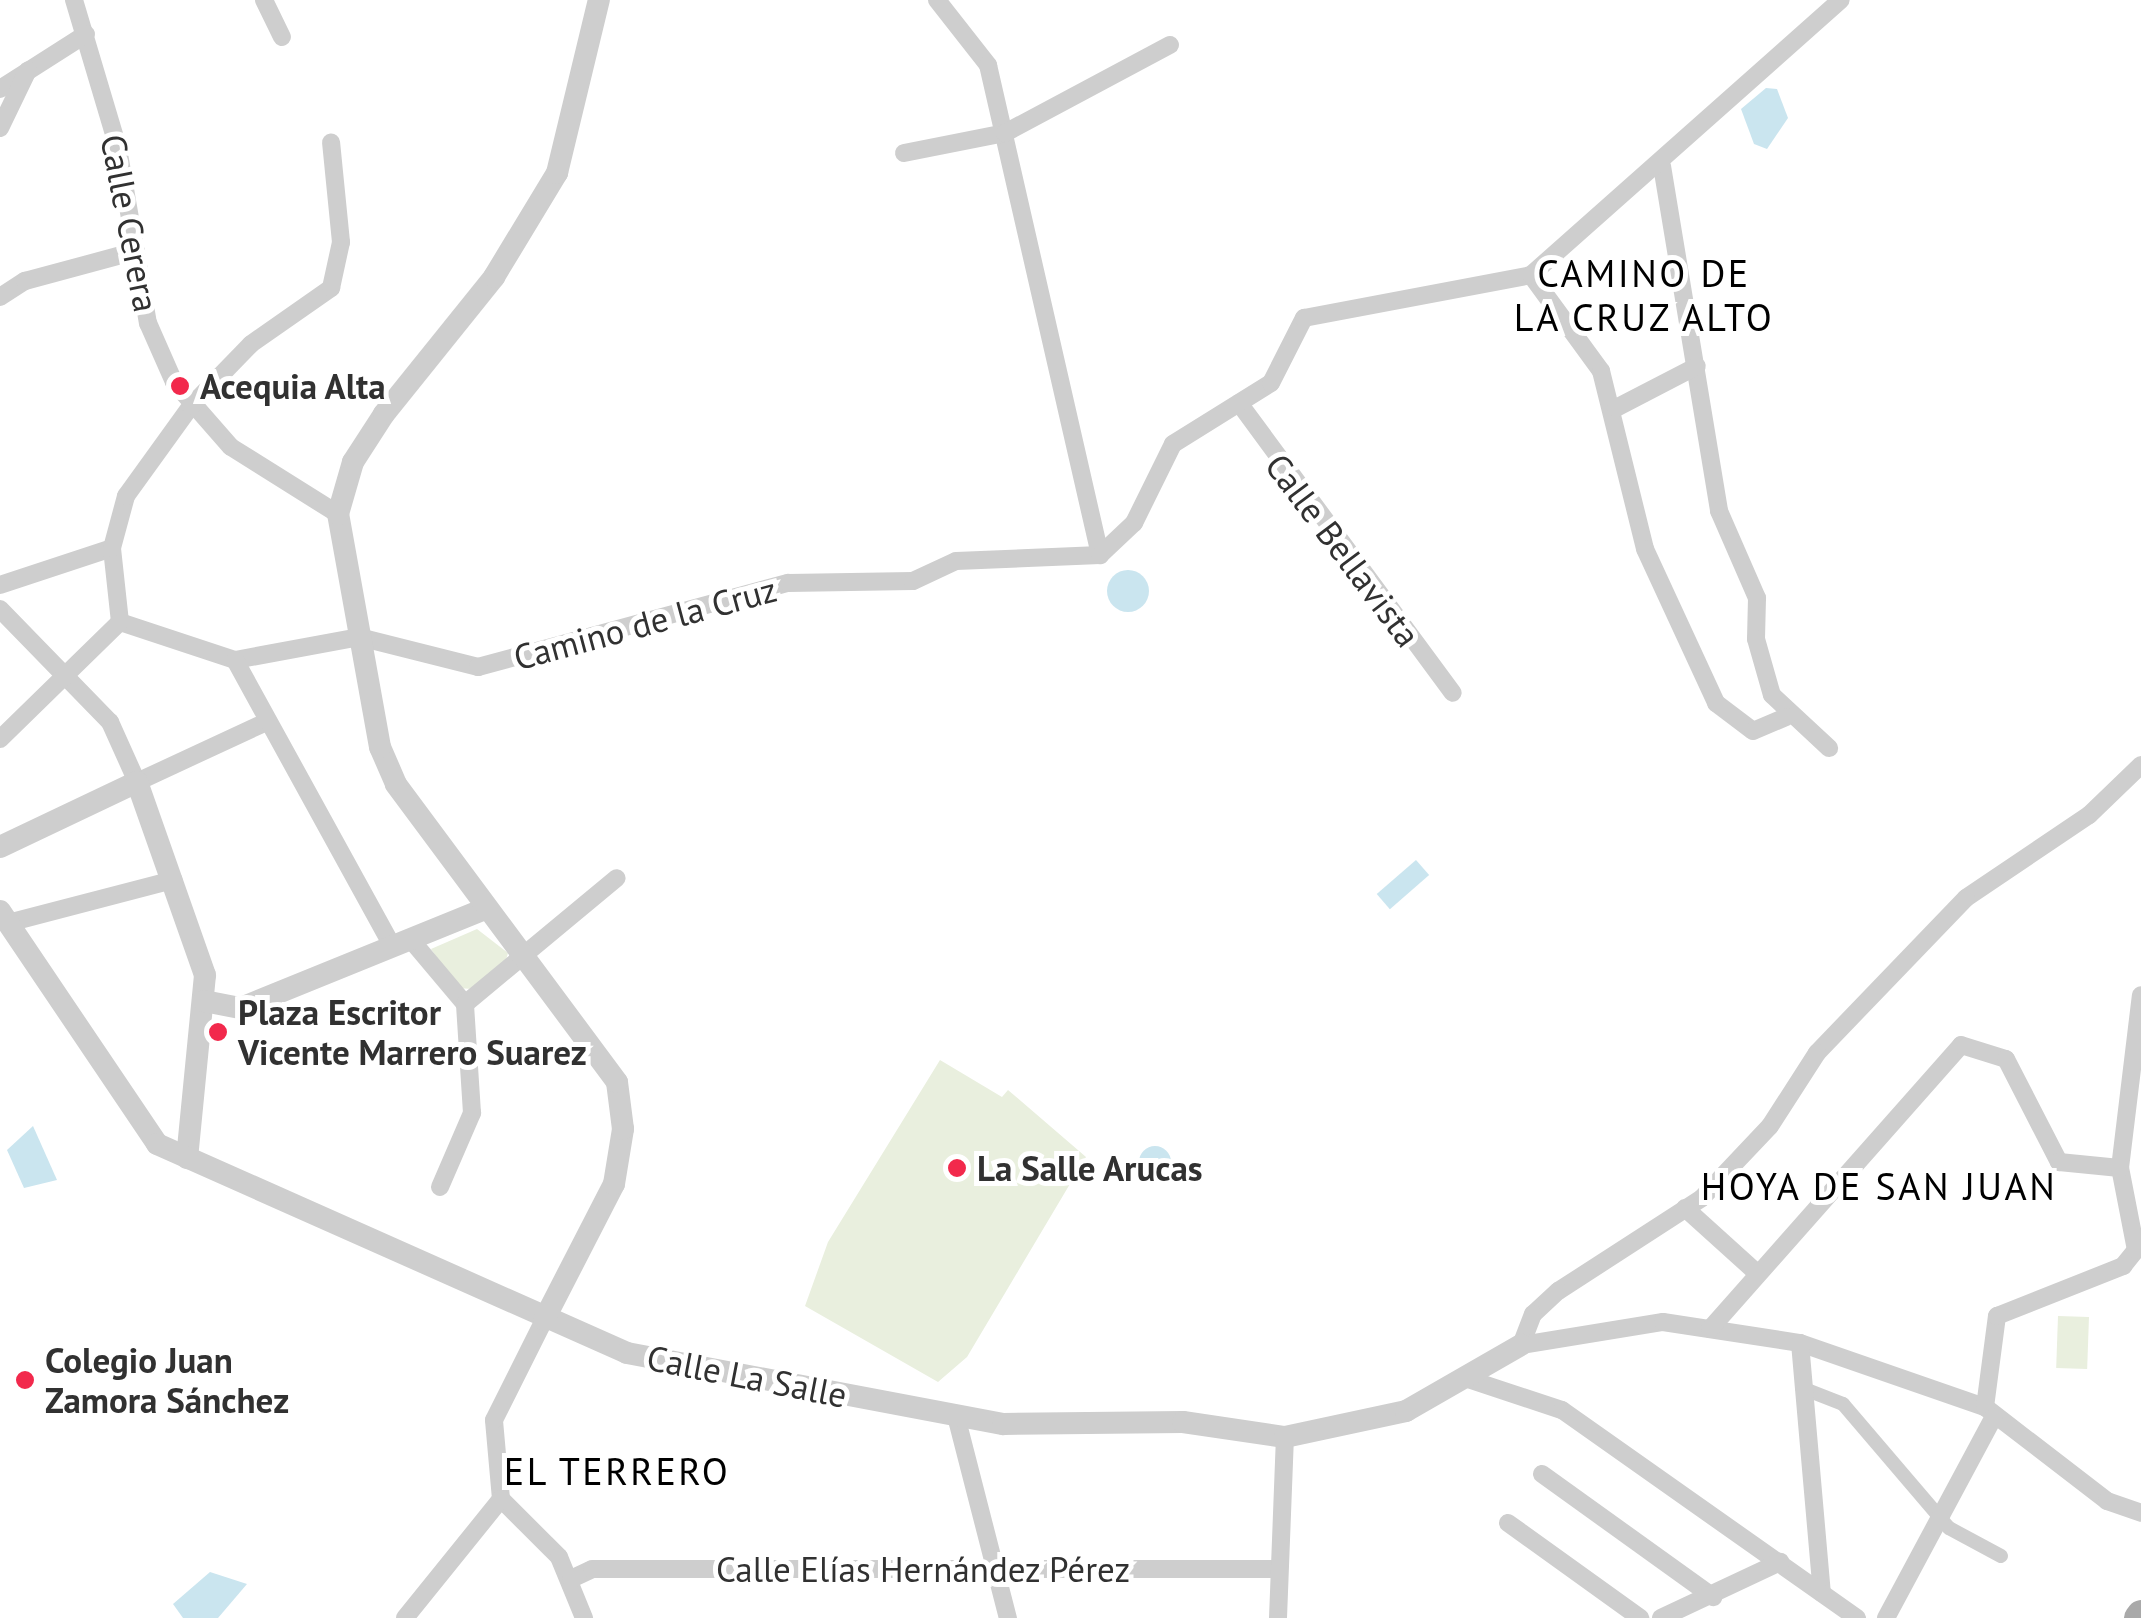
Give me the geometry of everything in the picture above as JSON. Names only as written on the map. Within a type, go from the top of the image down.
[{"type":"street","name":"Calle Cerera","points":[[74,0],[86,34],[154,341],[191,406],[231,447],[338,514]]},
{"type":"street","points":[[264,0],[282,38]]},
{"type":"street","points":[[405,1618],[501,1499],[494,1420],[614,1184],[623,1130],[617,1082],[396,784],[358,637],[338,514],[353,462],[384,414],[494,276],[557,172],[599,0]]},
{"type":"street","points":[[937,0],[988,65],[1100,555]]},
{"type":"street","points":[[1100,555],[1134,523],[1174,444],[1271,382],[1304,318],[1531,275],[1662,166],[1840,0]]},
{"type":"street","points":[[0,89],[86,34]]},
{"type":"street","points":[[904,152],[1005,133],[1170,45]]},
{"type":"street","points":[[0,128],[28,69]]},
{"type":"street","points":[[120,622],[112,548],[126,496],[191,406],[289,312],[331,288],[341,242],[331,142]]},
{"type":"street","points":[[1662,166],[1720,511],[1757,598],[1756,639],[1786,717],[1828,748]]},
{"type":"street","points":[[0,297],[25,281],[136,251]]},
{"type":"street","points":[[1531,275],[1601,371],[1616,408],[1645,550],[1716,703],[1753,732],[1786,717]]},
{"type":"street","points":[[1616,408],[1697,366]]},
{"type":"street","name":"Calle Bellavista","points":[[1239,403],[1453,694]]},
{"type":"street","points":[[0,585],[112,548]]},
{"type":"street","name":"Camino de la Cruz","points":[[358,637],[478,667],[788,583],[912,581],[956,561],[1100,555]]},
{"type":"street","points":[[0,610],[110,722],[137,782],[200,951],[204,1001],[186,1158]]},
{"type":"street","points":[[120,622],[235,660],[358,637]]},
{"type":"street","points":[[0,739],[120,622]]},
{"type":"street","points":[[235,660],[266,722],[402,944],[465,1004],[472,1113],[440,1187]]},
{"type":"street","points":[[0,848],[266,722]]},
{"type":"street","points":[[1521,1345],[1533,1314],[1558,1291],[1685,1208],[1770,1126],[1818,1053],[1966,898],[2090,815],[2141,765]]},
{"type":"street","points":[[465,1004],[617,878]]},
{"type":"street","points":[[4,917],[174,880]]},
{"type":"street","points":[[204,1001],[241,1008],[486,910]]},
{"type":"street","name":"Calle La Salle","points":[[4,917],[157,1144],[544,1320],[628,1353],[1003,1424],[1248,1426],[1284,1437]]},
{"type":"street","points":[[1886,1618],[1940,1518],[1990,1412],[1997,1316],[2123,1266],[2136,1250],[2120,1168],[2141,995]]},
{"type":"street","points":[[1710,1329],[1961,1045],[2006,1059],[2059,1162],[2120,1168]]},
{"type":"street","points":[[1685,1208],[1758,1274]]},
{"type":"street","points":[[1278,1618],[1284,1437],[1406,1411],[1468,1379],[1521,1345],[1663,1322],[1800,1343],[1990,1412],[2107,1501],[2141,1513]]},
{"type":"street","points":[[1800,1343],[1822,1593]]},
{"type":"street","points":[[1468,1379],[1562,1410],[1857,1618]]},
{"type":"street","points":[[1802,1388],[1844,1404],[1940,1518],[2001,1556]]},
{"type":"street","points":[[956,1416],[1008,1618]]},
{"type":"street","points":[[1542,1474],[1713,1597]]},
{"type":"street","points":[[501,1499],[538,1528],[571,1579],[584,1618]]},
{"type":"street","points":[[1508,1523],[1640,1618]]},
{"type":"street","points":[[1661,1618],[1713,1597],[1780,1562]]},
{"type":"street","points":[[1795,1574],[1820,1568]]},
{"type":"street","name":"Calle Elías Hernández Pérez","points":[[571,1579],[592,1569],[1278,1569]]},
{"type":"green space","points":[[477,929],[508,953],[505,963],[472,989],[458,988],[431,949]]},
{"type":"green space","points":[[940,1060],[1002,1097],[1008,1090],[1086,1157],[967,1357],[938,1382],[805,1306],[828,1242]]},
{"type":"green space","points":[[2058,1316],[2089,1317],[2087,1369],[2056,1368]]},
{"type":"water","points":[[1766,88],[1777,89],[1788,118],[1767,149],[1754,144],[1741,109]]},
{"type":"water","points":[[1128,570],[1143,576],[1149,591],[1143,606],[1128,612],[1113,606],[1107,591],[1113,576]]},
{"type":"water","points":[[1416,860],[1429,875],[1390,909],[1377,894]]},
{"type":"water","points":[[33,1126],[57,1180],[24,1188],[7,1150]]},
{"type":"water","points":[[1155,1146],[1166,1151],[1171,1162],[1166,1173],[1155,1178],[1144,1173],[1139,1162],[1144,1151]]},
{"type":"water","points":[[210,1572],[247,1584],[218,1618],[183,1618],[173,1604]]},
{"type":"place","name":"Acequia Alta","points":[[180,386]]},
{"type":"place","name":"Plaza Escritor Vicente Marrero Suarez","points":[[218,1032]]},
{"type":"place","name":"La Salle Arucas","points":[[957,1168]]},
{"type":"place","name":"Colegio Juan Zamora Sánchez","points":[[25,1380]]},
{"type":"district","name":"CAMINO DE LA CRUZ ALTO","points":[[1644,295]]},
{"type":"district","name":"HOYA DE SAN JUAN","points":[[1879,1186]]},
{"type":"district","name":"EL TERRERO","points":[[617,1471]]}]
